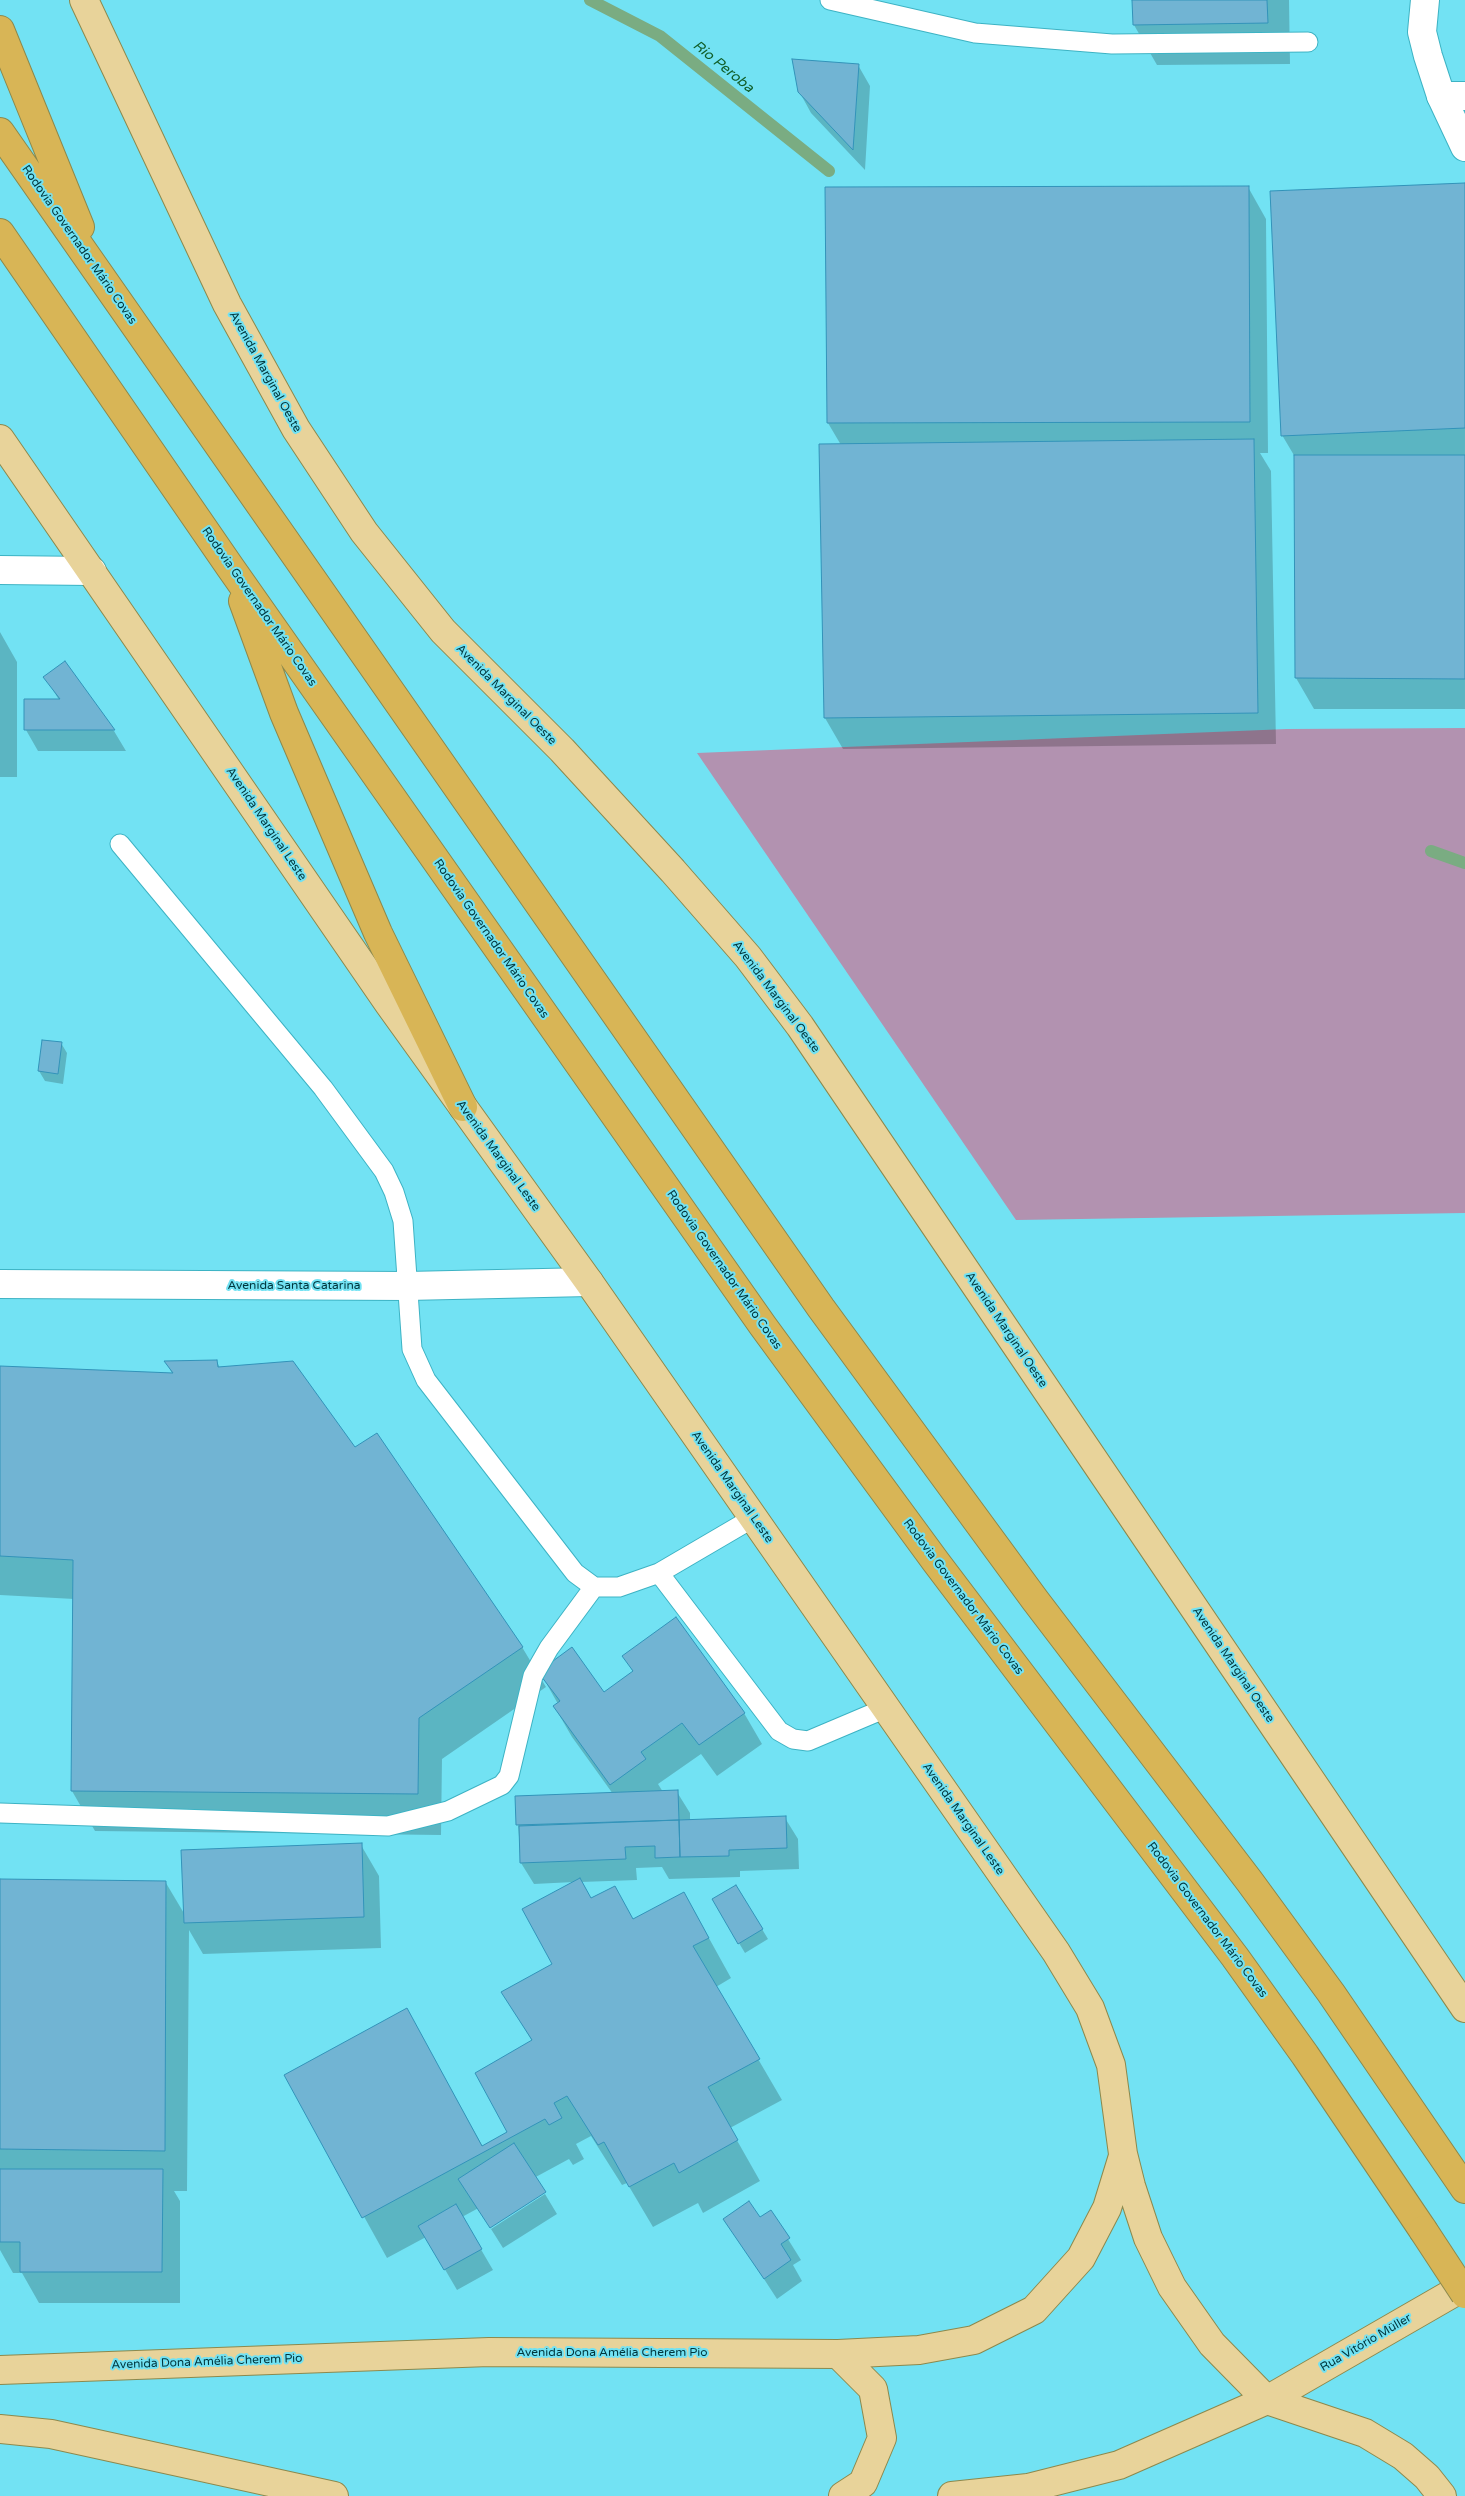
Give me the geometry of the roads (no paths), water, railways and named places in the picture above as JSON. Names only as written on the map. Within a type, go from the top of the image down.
[{"type":"highway","points":[[0,30],[100,275]]},
{"type":"highway","name":"Rodovia Governador Mário Covas","points":[[0,132],[821,1308],[1035,1600],[1250,1882],[1331,1993],[1465,2189]]},
{"type":"highway","name":"Rodovia Governador Mário Covas","points":[[0,234],[230,567],[812,1395],[1235,1957],[1305,2055],[1465,2294]]},
{"type":"highway","points":[[230,567],[284,713],[378,934],[464,1107]]},
{"type":"main road","name":"Avenida Marginal Oeste","points":[[84,0],[227,304],[296,429],[364,532],[442,631],[562,750],[673,871],[748,957],[800,1026],[1464,2005]]},
{"type":"main road","name":"Avenida Marginal Leste","points":[[0,439],[384,996],[588,1282],[1056,1952],[1090,2008],[1111,2064],[1123,2154],[1131,2186],[1148,2238],[1172,2287],[1212,2344],[1267,2400],[1365,2433],[1403,2456],[1427,2477],[1442,2496]]},
{"type":"main road","name":"Avenida Dona Amélia Cherem Pio","points":[[0,2370],[489,2352],[838,2354],[919,2350],[974,2340],[1034,2310],[1081,2258],[1107,2208],[1123,2154]]},
{"type":"main road","name":"Rua Vitório Müller","points":[[1267,2400],[1465,2286]]},
{"type":"main road","points":[[838,2354],[873,2389],[882,2438],[863,2483],[843,2496]]},
{"type":"main road","points":[[952,2496],[1028,2488],[1119,2465],[1267,2400]]},
{"type":"main road","points":[[0,2429],[51,2434],[334,2496]]},
{"type":"street","points":[[1425,0],[1422,32],[1453,96],[1465,147]]},
{"type":"street","points":[[0,570],[92,571]]},
{"type":"street","name":"Avenida Santa Catarina","points":[[0,1284],[408,1286],[588,1282]]},
{"type":"lane","points":[[830,0],[985,34],[1112,44],[1308,42]]},
{"type":"lane","points":[[120,844],[323,1088],[384,1171],[394,1192],[403,1222],[412,1349],[426,1380],[575,1573],[594,1587],[619,1587],[659,1573],[753,1518]]},
{"type":"lane","points":[[659,1573],[779,1732],[793,1740],[808,1741],[886,1708]]},
{"type":"lane","points":[[0,1813],[388,1826],[448,1812],[502,1785],[509,1776],[533,1676],[549,1648],[594,1587]]},
{"type":"waterway","name":"Rio Peroba","points":[[590,0],[660,36],[829,171]]},
{"type":"waterway","name":"Rio Peroba","points":[[1431,851],[1465,863]]}]
